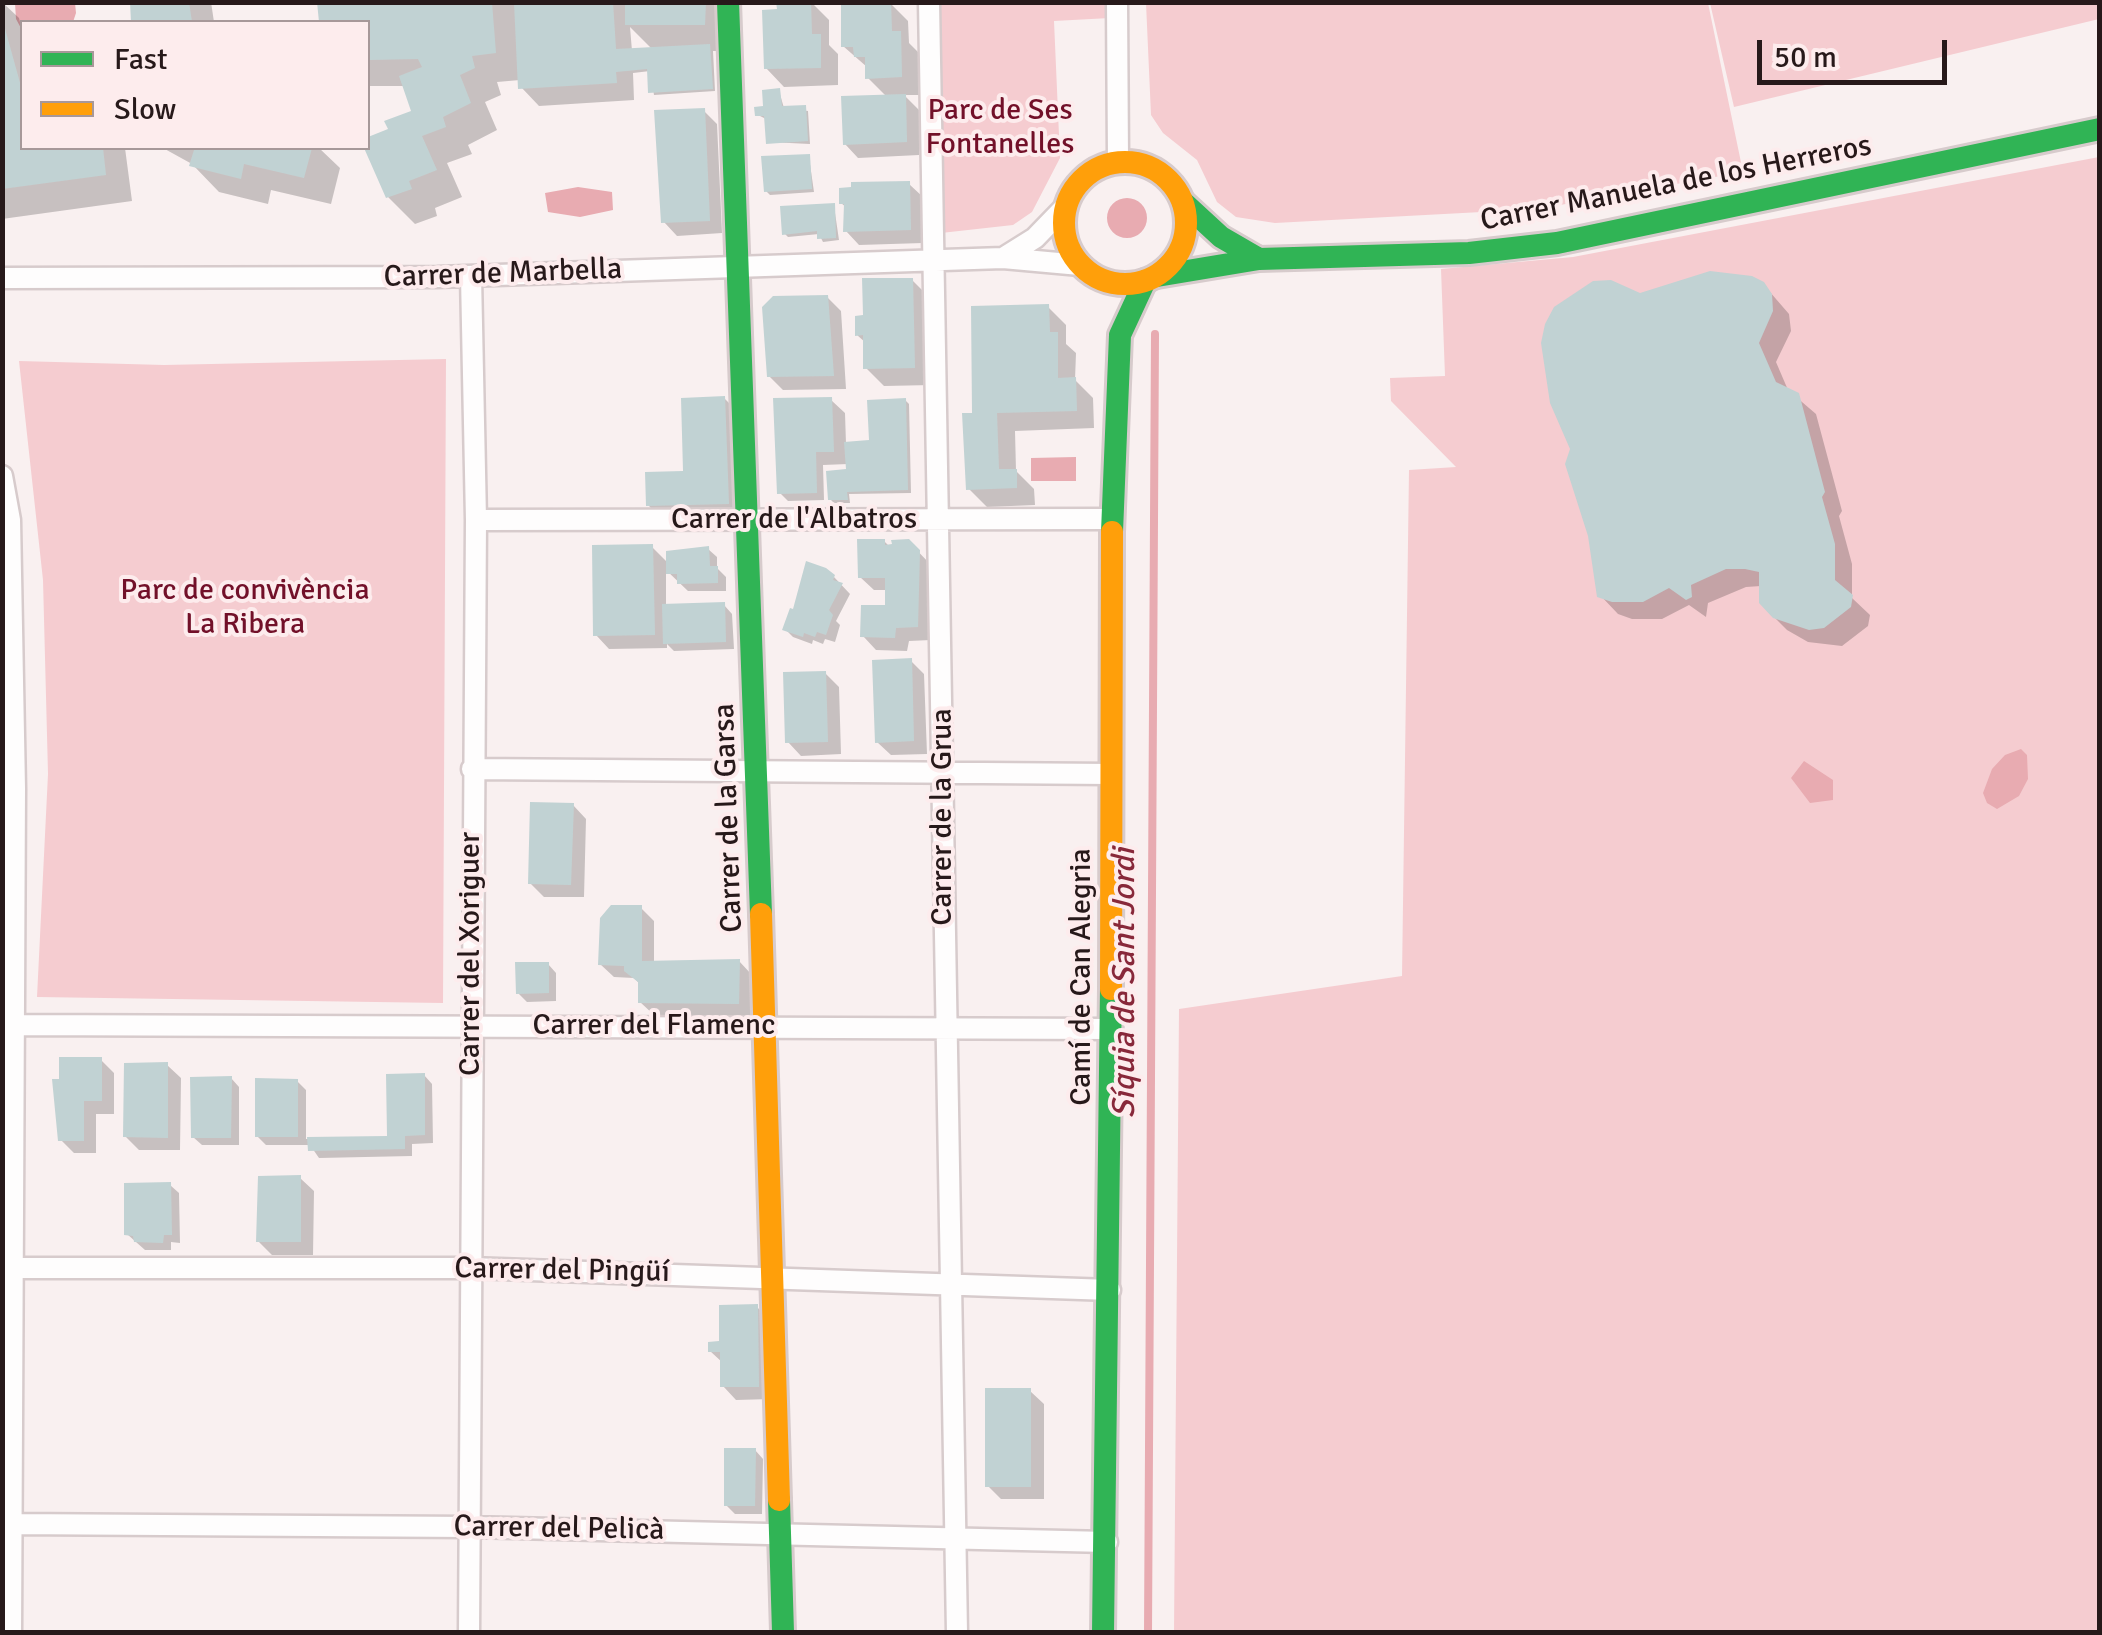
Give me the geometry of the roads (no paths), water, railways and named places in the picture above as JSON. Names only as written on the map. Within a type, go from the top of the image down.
[{"type":"street","name":"Carrer de la Garsa","points":[[728,2],[742,267],[783,1632]]},
{"type":"street","name":"Carrer de la Grua","points":[[928,2],[957,1632]]},
{"type":"street","points":[[1117,2],[1118,160]]},
{"type":"street","name":"Carrer Manuela de los Herreros","points":[[1151,278],[1258,259],[1470,253],[1557,243],[2100,130]]},
{"type":"street","points":[[1120,334],[1110,304],[1064,234],[1066,206],[1074,188],[1094,170],[1118,160],[1155,169],[1183,202],[1222,237],[1258,259]]},
{"type":"street","points":[[1120,334],[1151,278],[1175,259],[1186,234],[1183,202]]},
{"type":"street","points":[[1003,258],[1035,238],[1066,206]]},
{"type":"street","name":"Carrer de Marbella","points":[[2,278],[471,276],[1003,258],[1084,269]]},
{"type":"street","points":[[1084,269],[1115,284],[1151,278]]},
{"type":"street","name":"Carrer del Xoriguer","points":[[469,1632],[476,520],[471,276]]},
{"type":"street","name":"Camí de Can Alegria","points":[[1105,1628],[1112,1029],[1112,519],[1120,334]]},
{"type":"street","points":[[2,476],[10,520],[9,752],[15,1025],[8,1268],[11,1632]]},
{"type":"street","name":"Carrer de l'Albatros","points":[[476,520],[1112,519]]},
{"type":"street","points":[[472,769],[1111,774]]},
{"type":"street","name":"Carrer del Flamenc","points":[[15,1025],[1112,1029]]},
{"type":"street","name":"Carrer del Pingüí","points":[[8,1268],[470,1268],[773,1275],[1110,1290]]},
{"type":"street","name":"Carrer del Pelicà","points":[[11,1524],[470,1526],[1107,1542]]},
{"type":"waterway","name":"Síquia de Sant Jordi","points":[[1148,1632],[1155,334]]},
{"type":"park label","name":"Parc de Ses Fontanelles","points":[[1000,128]]},
{"type":"park label","name":"Parc de convivència La Ribera","points":[[245,608]]}]
